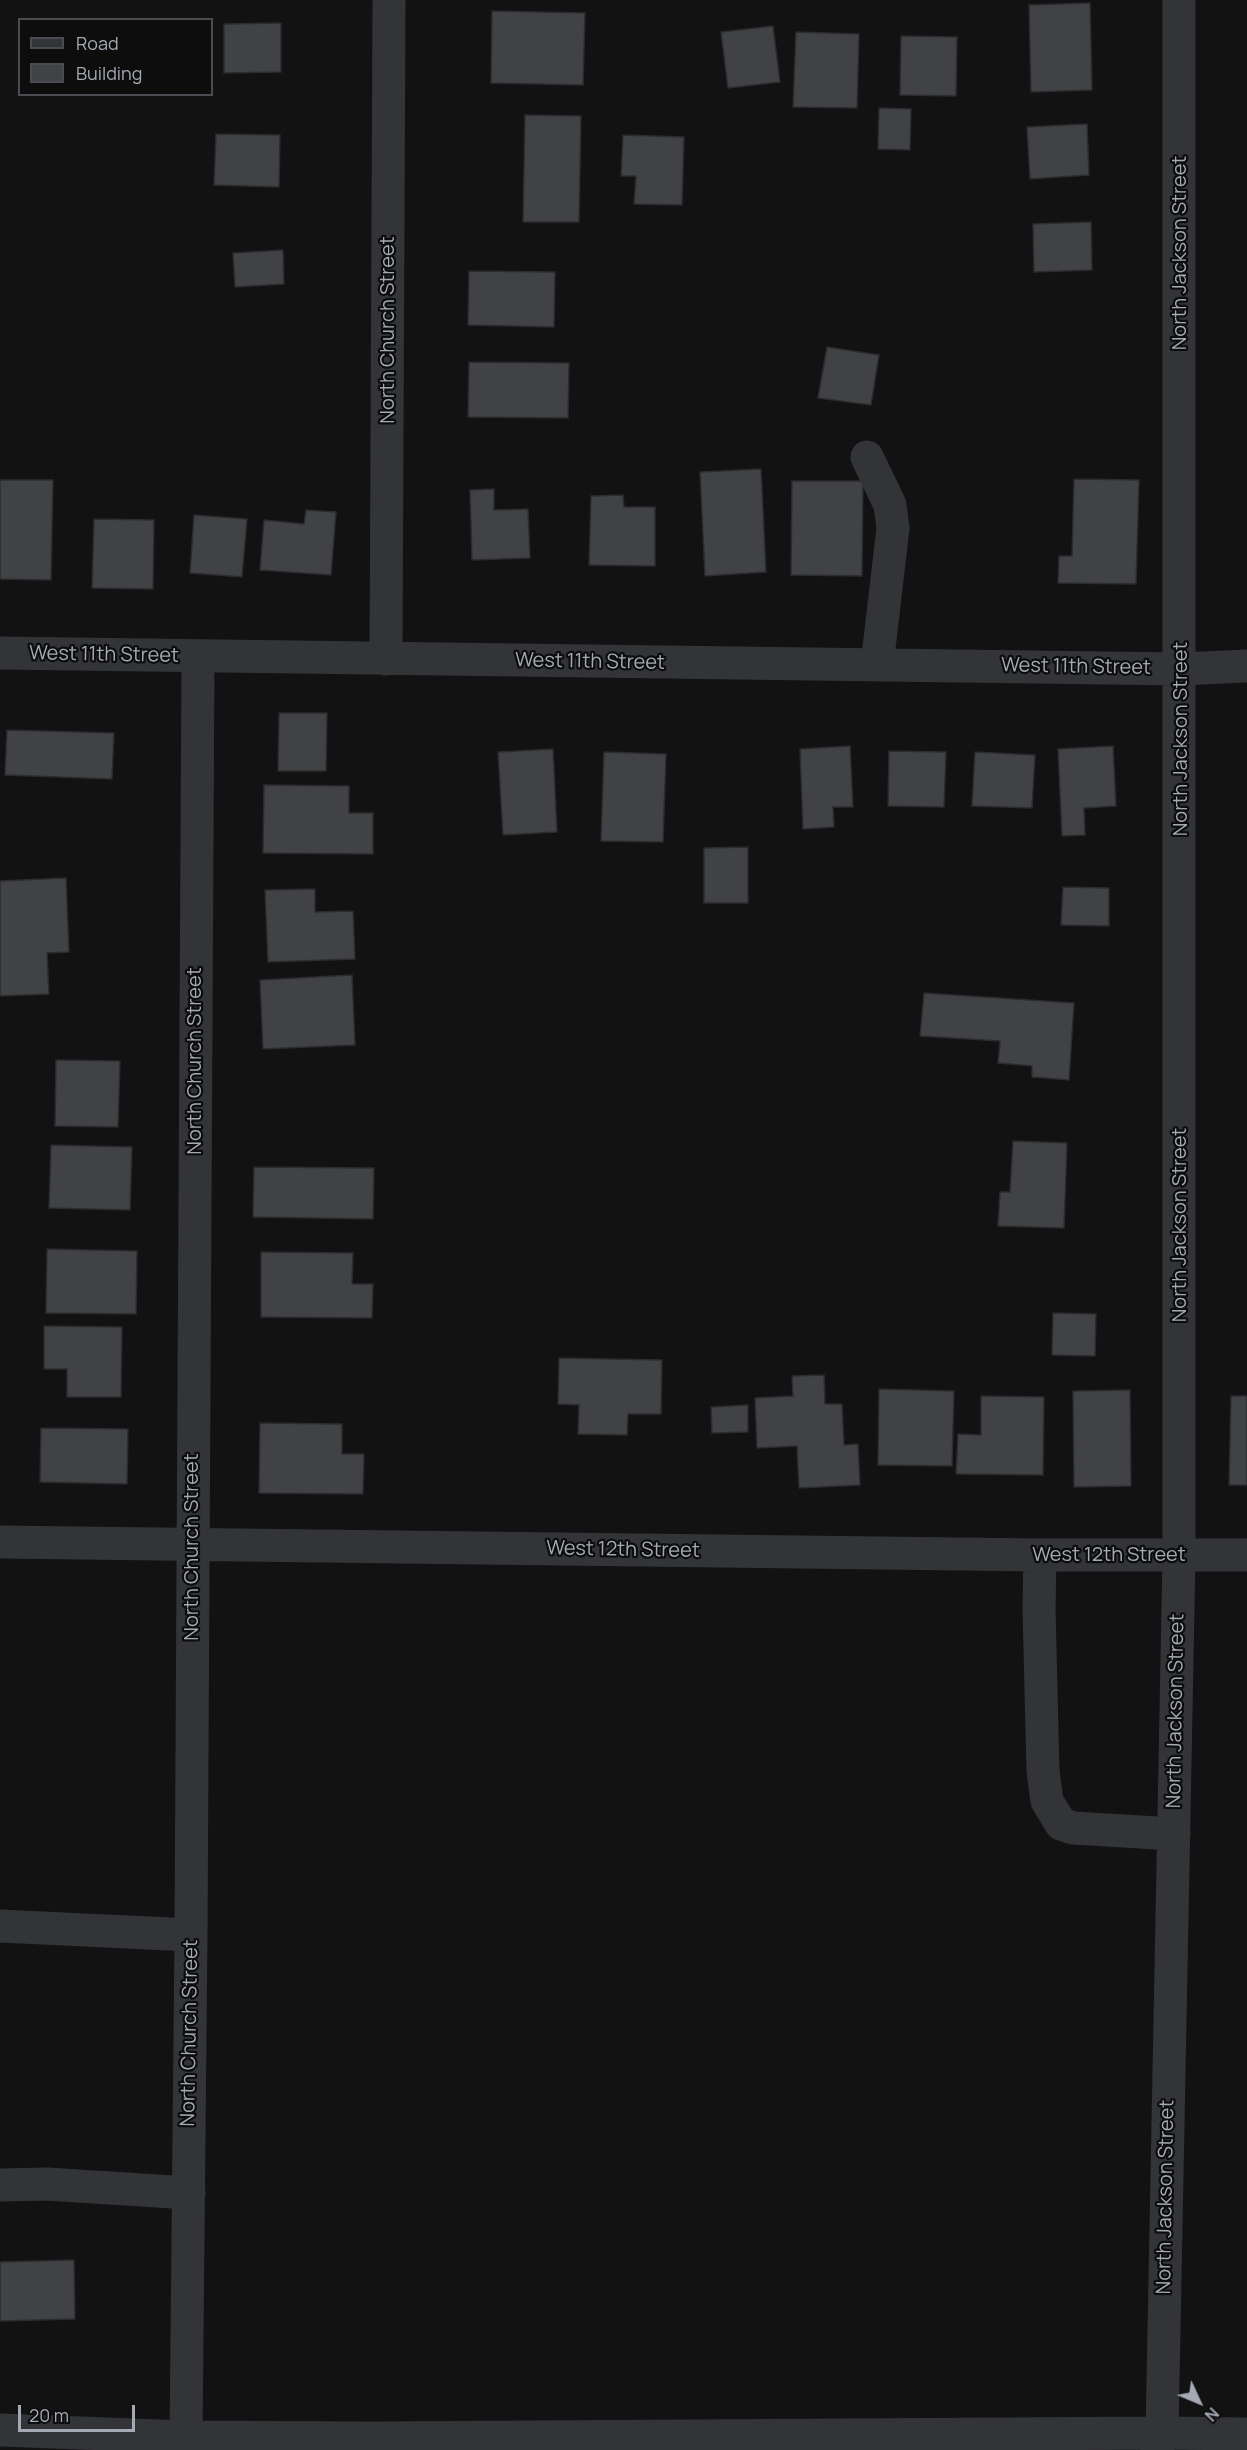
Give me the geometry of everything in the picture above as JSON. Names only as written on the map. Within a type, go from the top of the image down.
[{"type":"street","name":"North Church Street","points":[[386,659],[389,0]]},
{"type":"street","name":"North Jackson Street","points":[[1159,2441],[1179,1556],[1181,669],[1179,0]]},
{"type":"street","points":[[867,457],[890,505],[893,528],[877,665]]},
{"type":"street","name":"West 11th Street","points":[[0,653],[1181,669],[1247,666]]},
{"type":"street","name":"North Church Street","points":[[186,2437],[198,657]]},
{"type":"street","name":"West 12th Street","points":[[0,1542],[1040,1555],[1247,1555]]},
{"type":"street","points":[[1040,1555],[1043,1771],[1047,1801],[1061,1824],[1073,1828],[1174,1834]]},
{"type":"street","points":[[0,1926],[191,1935]]},
{"type":"street","points":[[0,2185],[47,2184],[189,2193]]},
{"type":"street","points":[[0,2430],[370,2444],[1159,2441],[1247,2434]]},
{"type":"building","points":[[1090,3],[1092,90],[1031,92],[1029,5]]},
{"type":"building","points":[[492,11],[585,13],[583,85],[491,83]]},
{"type":"building","points":[[281,23],[281,72],[224,73],[224,24]]},
{"type":"building","points":[[773,26],[780,82],[728,88],[721,32]]},
{"type":"building","points":[[796,32],[859,34],[857,108],[793,107]]},
{"type":"building","points":[[901,36],[957,37],[956,96],[900,95]]},
{"type":"building","points":[[879,108],[911,109],[910,150],[878,149]]},
{"type":"building","points":[[525,115],[581,116],[579,222],[523,222]]},
{"type":"building","points":[[1087,124],[1089,175],[1030,179],[1027,127]]},
{"type":"building","points":[[216,134],[280,135],[279,187],[214,185]]},
{"type":"building","points":[[623,135],[684,137],[682,205],[634,204],[636,176],[621,176]]},
{"type":"building","points":[[1091,222],[1092,270],[1034,272],[1033,224]]},
{"type":"building","points":[[283,250],[284,284],[235,287],[233,253]]},
{"type":"building","points":[[469,271],[555,272],[554,327],[468,325]]},
{"type":"building","points":[[827,347],[879,355],[871,405],[818,398]]},
{"type":"building","points":[[469,362],[569,363],[568,418],[468,417]]},
{"type":"building","points":[[761,469],[766,572],[705,576],[700,472]]},
{"type":"building","points":[[1074,479],[1139,480],[1136,584],[1058,583],[1059,556],[1072,556]]},
{"type":"building","points":[[0,480],[53,480],[51,580],[0,579]]},
{"type":"building","points":[[792,481],[863,481],[862,576],[791,575]]},
{"type":"building","points":[[494,489],[494,510],[528,509],[530,558],[472,560],[470,490]]},
{"type":"building","points":[[623,495],[624,507],[655,507],[655,566],[589,565],[591,496]]},
{"type":"building","points":[[306,510],[336,512],[331,575],[260,570],[264,520],[304,524]]},
{"type":"building","points":[[194,515],[247,519],[242,577],[190,573]]},
{"type":"building","points":[[94,519],[154,520],[153,589],[92,588]]},
{"type":"building","points":[[279,713],[327,713],[326,771],[278,771]]},
{"type":"building","points":[[7,730],[114,733],[112,779],[5,775]]},
{"type":"building","points":[[850,746],[853,807],[833,807],[834,827],[803,829],[800,749]]},
{"type":"building","points":[[1113,746],[1116,806],[1084,808],[1085,835],[1062,836],[1058,749]]},
{"type":"building","points":[[553,749],[557,832],[503,835],[498,752]]},
{"type":"building","points":[[889,751],[946,752],[944,807],[888,806]]},
{"type":"building","points":[[604,752],[666,754],[663,842],[601,841]]},
{"type":"building","points":[[975,752],[1035,755],[1032,808],[972,806]]},
{"type":"building","points":[[264,785],[349,786],[349,813],[373,813],[373,854],[263,853]]},
{"type":"building","points":[[748,847],[748,903],[704,903],[704,848]]},
{"type":"building","points":[[66,878],[69,952],[47,953],[49,994],[0,996],[0,881]]},
{"type":"building","points":[[1063,887],[1109,888],[1109,926],[1061,925]]},
{"type":"building","points":[[315,889],[315,912],[353,911],[355,959],[268,962],[265,890]]},
{"type":"building","points":[[352,975],[355,1045],[263,1049],[260,980]]},
{"type":"building","points":[[924,993],[1074,1003],[1069,1080],[1032,1077],[1032,1066],[998,1063],[1000,1041],[920,1036]]},
{"type":"building","points":[[56,1060],[120,1061],[118,1127],[55,1126]]},
{"type":"building","points":[[1013,1141],[1067,1143],[1064,1228],[998,1226],[1000,1192],[1010,1192]]},
{"type":"building","points":[[51,1145],[132,1147],[130,1210],[49,1208]]},
{"type":"building","points":[[254,1167],[374,1168],[373,1219],[253,1217]]},
{"type":"building","points":[[47,1249],[137,1251],[136,1314],[46,1313]]},
{"type":"building","points":[[261,1252],[353,1253],[352,1284],[373,1284],[372,1318],[261,1317]]},
{"type":"building","points":[[1053,1313],[1096,1314],[1095,1356],[1052,1355]]},
{"type":"building","points":[[44,1326],[122,1327],[121,1397],[67,1397],[67,1369],[44,1369]]},
{"type":"building","points":[[559,1358],[662,1360],[661,1414],[628,1414],[627,1435],[578,1434],[579,1405],[558,1404]]},
{"type":"building","points":[[824,1375],[825,1404],[842,1404],[844,1445],[858,1444],[860,1485],[799,1488],[797,1446],[757,1448],[755,1398],[793,1396],[792,1376]]},
{"type":"building","points":[[879,1389],[954,1391],[952,1466],[878,1465]]},
{"type":"building","points":[[1130,1390],[1131,1486],[1074,1487],[1073,1391]]},
{"type":"building","points":[[981,1396],[1044,1397],[1043,1475],[956,1474],[958,1434],[981,1435]]},
{"type":"building","points":[[1231,1396],[1247,1396],[1247,1485],[1229,1485]]},
{"type":"building","points":[[748,1405],[748,1432],[712,1433],[711,1407]]},
{"type":"building","points":[[260,1423],[342,1424],[342,1454],[364,1454],[363,1494],[259,1493]]},
{"type":"building","points":[[41,1428],[128,1429],[127,1484],[40,1482]]},
{"type":"building","points":[[74,2260],[75,2319],[0,2321],[0,2262]]}]
